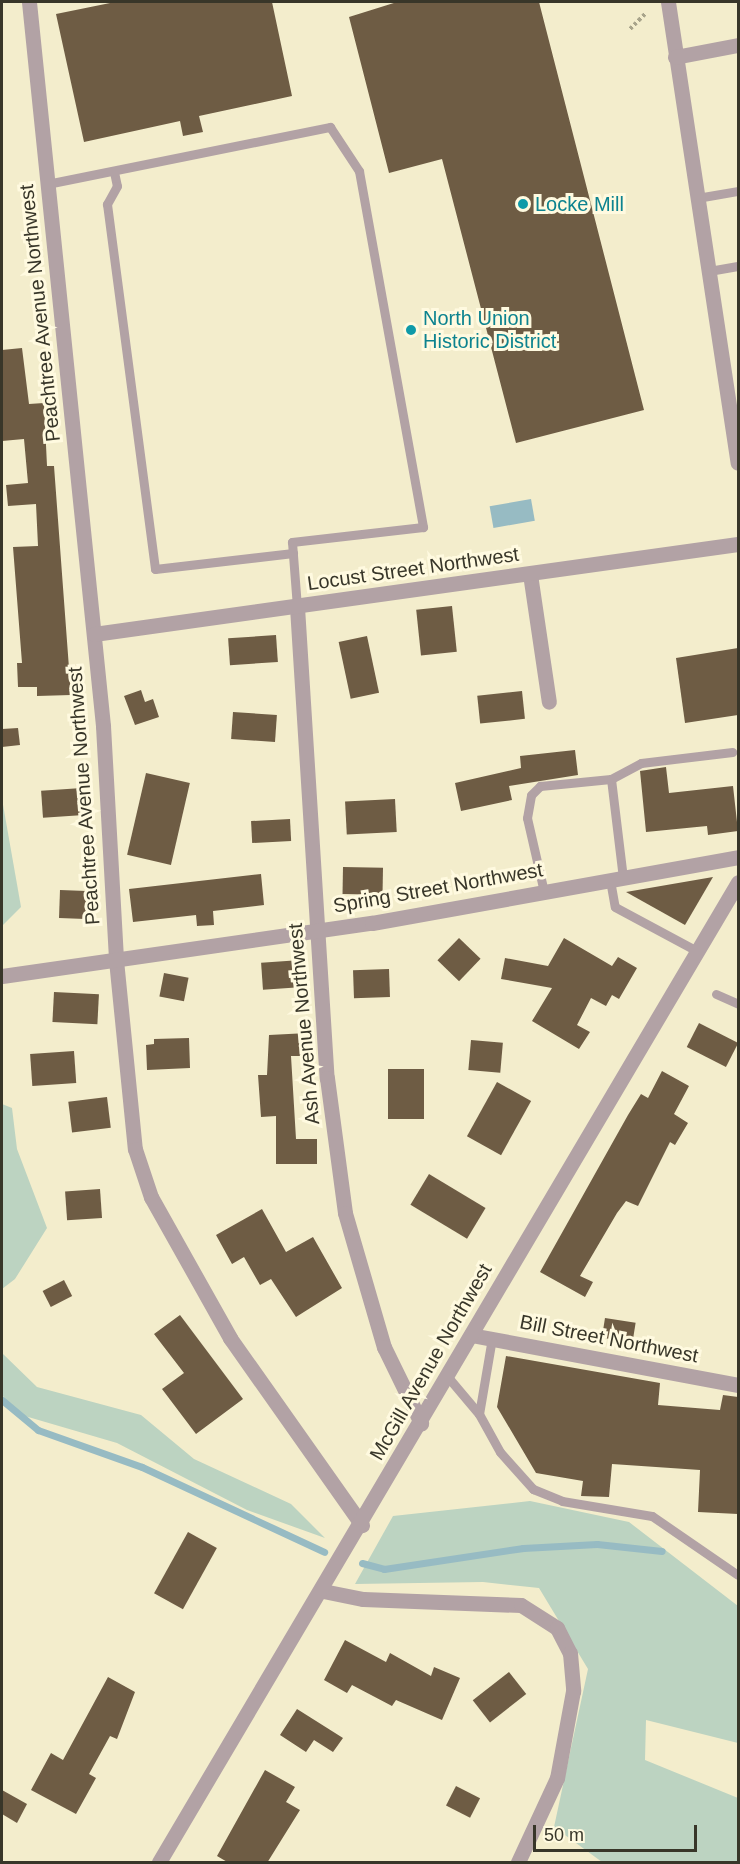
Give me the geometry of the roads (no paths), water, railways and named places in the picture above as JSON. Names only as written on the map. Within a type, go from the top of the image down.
[{"type":"street","name":"Peachtree Avenue Northwest","points":[[28,2],[94,634],[116,960],[135,1149],[151,1197],[230,1338],[362,1525]]},
{"type":"street","points":[[668,2],[737,444],[738,463]]},
{"type":"street","points":[[675,57],[738,45]]},
{"type":"street","name":"Locust Street Northwest","points":[[94,634],[738,544]]},
{"type":"street","points":[[530,574],[549,702]]},
{"type":"street","name":"Ash Avenue Northwest","points":[[297,607],[327,1078],[345,1213],[384,1347],[421,1423]]},
{"type":"street","name":"Spring Street Northwest","points":[[2,976],[317,930],[738,857]]},
{"type":"street","name":"McGill Avenue Northwest","points":[[159,1863],[323,1592],[447,1376],[738,882]]},
{"type":"street","name":"Bill Street Northwest","points":[[471,1335],[738,1385]]},
{"type":"street","points":[[323,1592],[363,1599],[521,1605],[557,1628],[570,1653],[573,1691],[557,1778],[518,1863]]},
{"type":"lane","points":[[48,184],[330,127],[359,171],[423,526],[292,542],[297,607]]},
{"type":"lane","points":[[114,172],[117,186],[107,204],[155,569],[293,553]]},
{"type":"lane","points":[[697,198],[738,191]]},
{"type":"lane","points":[[709,271],[738,266]]},
{"type":"lane","points":[[543,892],[527,818],[531,795],[540,786],[610,779],[642,763],[732,752]]},
{"type":"lane","points":[[610,779],[617,879],[615,908],[697,951]]},
{"type":"lane","points":[[716,994],[738,1004]]},
{"type":"lane","points":[[479,1414],[492,1338]]},
{"type":"lane","points":[[447,1376],[479,1414],[500,1452],[533,1489],[562,1501],[652,1516],[738,1575]]},
{"type":"water","points":[[531,499],[535,521],[493,528],[490,506]]},
{"type":"waterway","points":[[2,1400],[38,1430],[142,1467],[324,1552]]},
{"type":"waterway","points":[[362,1563],[384,1569],[523,1548],[597,1544],[662,1551]]},
{"type":"place","name":"Locke Mill","points":[[523,204]]},
{"type":"place","name":"North Union Historic District","points":[[411,330]]}]
